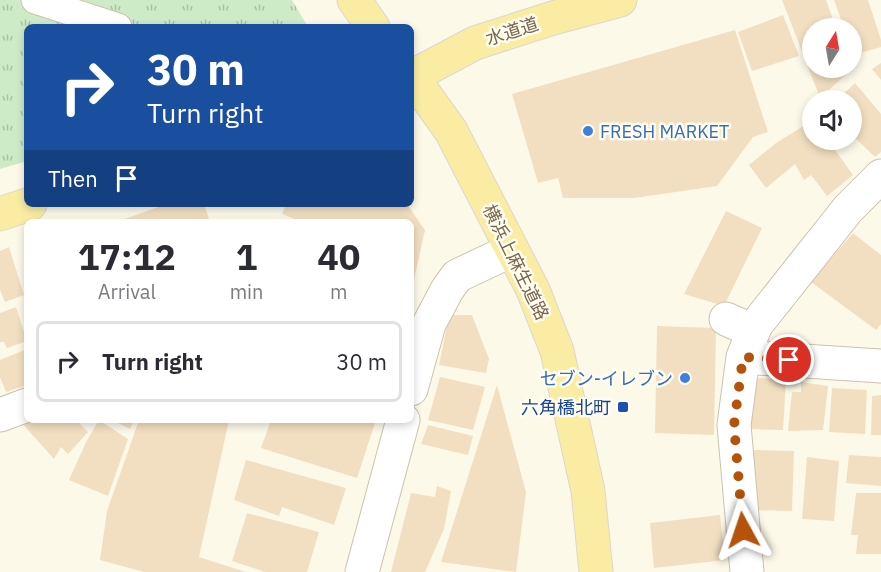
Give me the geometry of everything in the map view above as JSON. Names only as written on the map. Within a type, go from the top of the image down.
[{"type":"main road","points":[[354,0],[371,24]]},
{"type":"main road","name":"水道道","points":[[414,74],[476,43],[553,18],[620,0]]},
{"type":"main road","name":"横浜上麻生道路","points":[[414,80],[451,131],[533,290],[556,351],[588,491],[596,572]]},
{"type":"main road","points":[[0,214],[24,206]]},
{"type":"street","points":[[35,0],[109,24]]},
{"type":"street","points":[[747,572],[734,425],[741,336],[756,324],[848,209],[881,176]]},
{"type":"street","points":[[414,378],[429,324],[457,276],[512,250]]},
{"type":"street","points":[[741,336],[881,366]]},
{"type":"street","points":[[0,415],[24,406]]},
{"type":"street","points":[[362,572],[402,423]]},
{"type":"green space","points":[[0,0],[292,0],[306,24],[24,24],[24,162],[0,169]]},
{"type":"building","points":[[782,0],[826,0],[832,18],[802,18],[802,52]]},
{"type":"building","points":[[834,0],[868,0],[881,40],[881,47],[862,52],[862,18],[840,18]]},
{"type":"building","points":[[783,15],[799,56],[752,71],[738,32]]},
{"type":"building","points":[[735,30],[768,132],[753,137],[717,186],[634,198],[563,198],[558,178],[538,183],[512,94]]},
{"type":"building","points":[[881,63],[881,80],[872,69]]},
{"type":"building","points":[[812,78],[842,78],[829,90],[817,90]]},
{"type":"building","points":[[855,83],[861,90],[848,90]]},
{"type":"building","points":[[862,91],[881,114],[881,152],[875,157],[862,145]]},
{"type":"building","points":[[802,127],[802,150],[835,150],[853,175],[827,196],[811,175],[804,180],[795,164],[766,188],[749,165],[776,143]]},
{"type":"building","points":[[158,207],[205,207],[209,219],[124,219]]},
{"type":"building","points":[[285,207],[409,207],[425,230],[414,280],[414,219],[294,219],[282,214]]},
{"type":"building","points":[[726,211],[762,228],[724,306],[684,294]]},
{"type":"building","points":[[853,233],[881,255],[881,324],[876,330],[811,282]]},
{"type":"building","points":[[9,247],[24,295],[5,302],[0,290],[0,251]]},
{"type":"building","points":[[16,307],[24,332],[24,342],[7,348],[4,342],[0,342],[0,313]]},
{"type":"building","points":[[449,315],[472,315],[489,359],[486,373],[439,365]]},
{"type":"building","points":[[657,326],[716,328],[714,435],[655,433]]},
{"type":"building","points":[[24,350],[24,386],[6,392],[0,377],[0,360]]},
{"type":"building","points":[[440,377],[485,387],[473,430],[428,420]]},
{"type":"building","points":[[759,378],[786,380],[783,430],[745,429],[749,384]]},
{"type":"building","points":[[801,382],[828,386],[823,430],[788,431],[792,392],[801,392]]},
{"type":"building","points":[[497,385],[526,492],[516,572],[441,562]]},
{"type":"building","points":[[832,388],[867,390],[865,434],[829,432]]},
{"type":"building","points":[[881,395],[881,435],[871,435],[872,396]]},
{"type":"building","points":[[21,422],[79,423],[88,432],[68,454],[61,447],[54,459]]},
{"type":"building","points":[[97,423],[104,423],[128,439],[108,496],[69,480]]},
{"type":"building","points":[[118,423],[133,423],[130,429]]},
{"type":"building","points":[[138,423],[228,423],[199,557],[246,572],[144,572],[100,560],[107,511]]},
{"type":"building","points":[[270,423],[375,423],[357,478],[261,448]]},
{"type":"building","points":[[428,425],[473,436],[468,455],[421,444]]},
{"type":"building","points":[[752,450],[794,451],[792,511],[754,510]]},
{"type":"building","points":[[849,455],[881,457],[881,486],[846,483]]},
{"type":"building","points":[[807,457],[839,461],[834,521],[802,519]]},
{"type":"building","points":[[246,460],[346,488],[334,525],[282,507],[279,516],[234,500]]},
{"type":"building","points":[[437,486],[451,491],[444,529],[425,572],[391,572],[411,493],[435,497]]},
{"type":"building","points":[[856,493],[881,493],[881,554],[856,554],[858,535],[851,535]]},
{"type":"building","points":[[247,513],[319,532],[307,572],[265,572],[232,561]]},
{"type":"building","points":[[720,515],[725,560],[654,568],[650,523]]},
{"type":"place","name":"FRESH MARKET","points":[[588,131]]},
{"type":"place","name":"セブン-イレブン","points":[[685,378]]},
{"type":"place","name":"六角橋北町","points":[[623,407]]},
{"type":"route","points":[[743,530],[734,425],[743,357],[789,360]]}]
